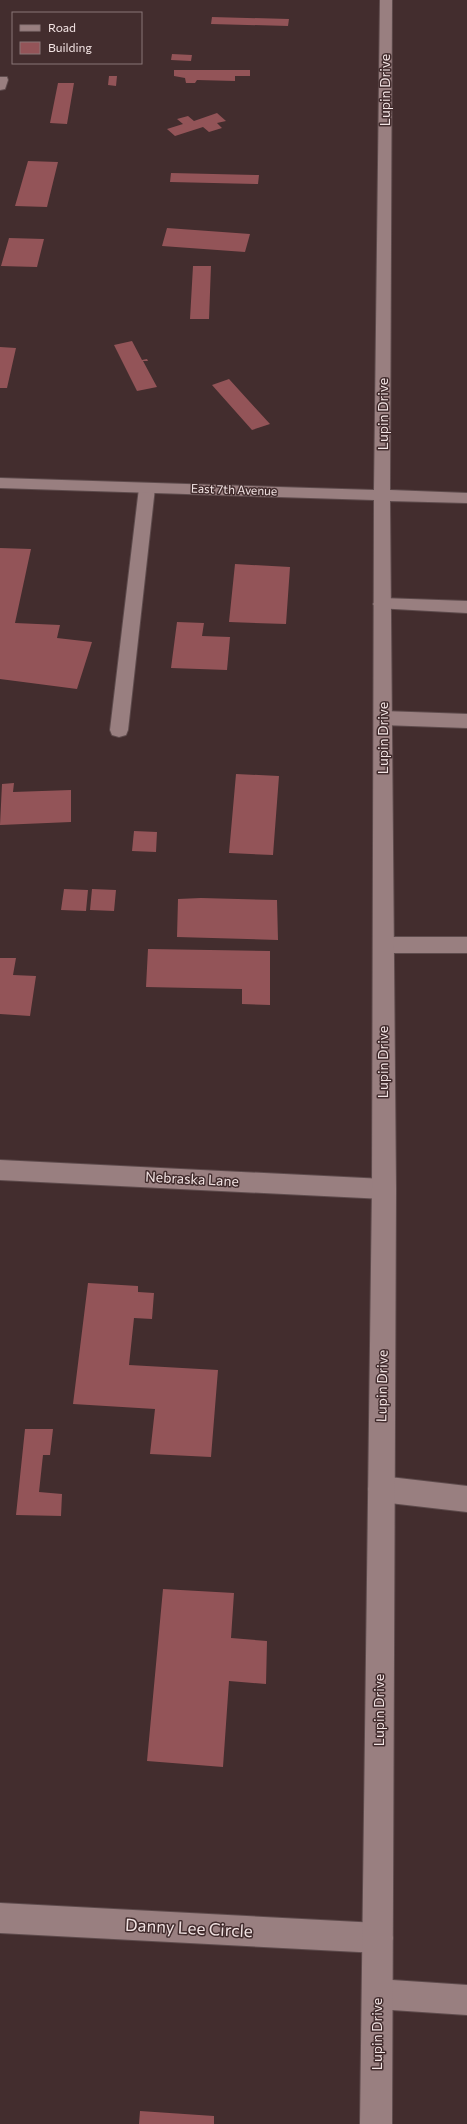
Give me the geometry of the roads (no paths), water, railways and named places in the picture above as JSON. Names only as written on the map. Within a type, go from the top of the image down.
[{"type":"street","name":"Lupin Drive","points":[[376,2124],[384,1189],[382,495],[386,0]]},
{"type":"street","name":"East 7th Avenue","points":[[0,483],[467,498]]},
{"type":"street","points":[[119,730],[147,488]]},
{"type":"street","points":[[382,604],[467,607]]},
{"type":"street","points":[[383,718],[467,721]]},
{"type":"street","points":[[383,945],[467,945]]},
{"type":"street","name":"Nebraska Lane","points":[[0,1170],[384,1189]]},
{"type":"street","points":[[381,1489],[467,1500]]},
{"type":"street","name":"Danny Lee Circle","points":[[0,1918],[378,1938]]},
{"type":"street","points":[[377,1994],[467,2000]]}]
